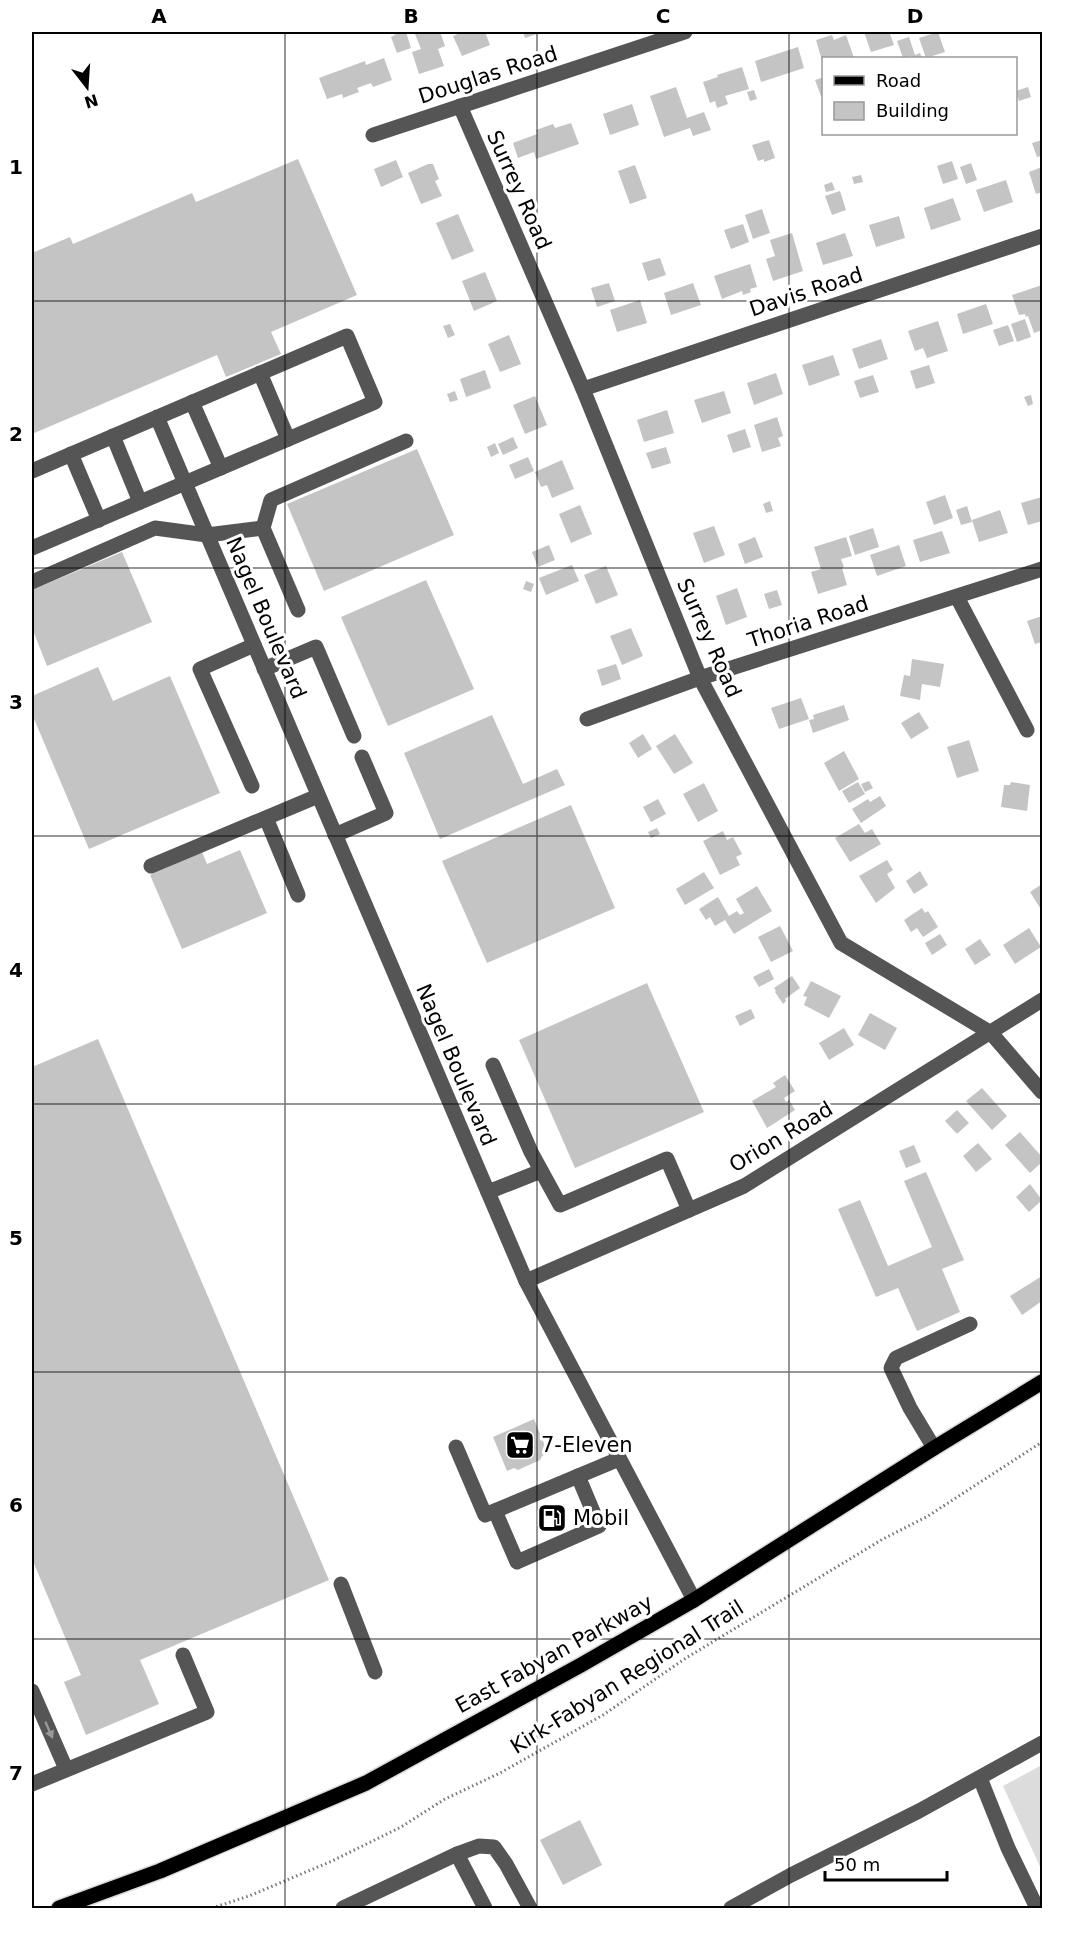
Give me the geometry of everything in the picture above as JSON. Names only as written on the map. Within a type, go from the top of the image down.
[{"type":"main road","name":"East Fabyan Parkway","points":[[59,1908],[160,1871],[366,1783],[694,1600],[934,1448],[1042,1383]]},
{"type":"street","name":"Douglas Road","points":[[373,135],[685,32]]},
{"type":"street","name":"Surrey Road","points":[[460,106],[583,389],[700,678],[841,943],[991,1033],[1042,1092]]},
{"type":"street","name":"Davis Road","points":[[583,389],[1042,236]]},
{"type":"street","points":[[32,471],[347,336],[375,402],[99,519],[33,543]]},
{"type":"street","points":[[260,374],[288,439]]},
{"type":"street","points":[[192,402],[220,468]]},
{"type":"street","name":"Nagel Boulevard","points":[[157,417],[526,1281],[694,1600]]},
{"type":"street","points":[[113,436],[140,502]]},
{"type":"street","points":[[298,610],[263,528],[271,500],[406,441]]},
{"type":"street","points":[[71,454],[99,519]]},
{"type":"street","points":[[32,582],[155,528],[207,535],[263,528]]},
{"type":"street","name":"Thoria Road","points":[[587,719],[700,678],[1042,569]]},
{"type":"street","points":[[957,597],[1028,730]]},
{"type":"street","points":[[252,786],[200,669],[254,645]]},
{"type":"street","points":[[264,669],[316,647],[354,736]]},
{"type":"street","points":[[335,835],[386,813],[362,757]]},
{"type":"street","points":[[151,866],[318,796]]},
{"type":"street","points":[[266,818],[298,895]]},
{"type":"street","name":"Orion Road","points":[[526,1281],[744,1186],[1042,1000]]},
{"type":"street","points":[[493,1065],[541,1171],[560,1205],[667,1159],[689,1210]]},
{"type":"street","points":[[488,1192],[541,1171]]},
{"type":"street","points":[[934,1448],[910,1408],[891,1368],[896,1358],[970,1324]]},
{"type":"street","points":[[456,1447],[485,1515],[619,1459]]},
{"type":"street","points":[[495,1511],[517,1562],[599,1526],[578,1476]]},
{"type":"street","points":[[341,1584],[375,1672]]},
{"type":"street","points":[[32,1783],[207,1712],[183,1655]]},
{"type":"street","points":[[32,1691],[66,1769]]},
{"type":"street","points":[[731,1908],[791,1875],[909,1817],[1042,1743]]},
{"type":"street","points":[[980,1778],[1008,1848],[1037,1908]]},
{"type":"street","points":[[343,1908],[457,1854],[479,1846],[494,1847],[530,1908]]},
{"type":"street","points":[[457,1854],[485,1908]]},
{"type":"path","name":"Kirk-Fabyan Regional Trail","points":[[212,1908],[249,1896],[332,1861],[401,1827],[445,1799],[500,1773],[603,1715],[686,1658],[883,1539],[928,1516],[1042,1442]]},
{"type":"shaded area","points":[[1042,1765],[1042,1871],[1003,1786]]},
{"type":"building","points":[[394,32],[406,32],[411,48],[397,53],[391,37],[395,35]]},
{"type":"building","points":[[440,32],[445,46],[438,49],[444,66],[419,74],[412,52],[421,49],[415,34]]},
{"type":"building","points":[[459,32],[485,32],[490,45],[462,56],[453,36]]},
{"type":"building","points":[[523,32],[543,32],[525,38]]},
{"type":"building","points":[[864,32],[895,32],[890,34],[894,45],[871,52]]},
{"type":"building","points":[[938,32],[945,52],[926,57],[919,38]]},
{"type":"building","points":[[832,35],[834,40],[846,35],[854,57],[822,57],[822,61],[816,40]]},
{"type":"building","points":[[909,37],[915,55],[920,53],[922,57],[903,57],[897,41]]},
{"type":"building","points":[[798,47],[804,68],[761,82],[755,61]]},
{"type":"building","points":[[384,58],[392,80],[373,87],[371,83],[357,88],[359,92],[343,98],[342,94],[327,99],[319,78],[365,61],[366,65]]},
{"type":"building","points":[[742,67],[749,89],[725,96],[728,104],[717,108],[715,101],[710,103],[703,82]]},
{"type":"building","points":[[822,78],[822,96],[821,96],[815,80]]},
{"type":"building","points":[[676,87],[687,118],[704,112],[711,130],[693,136],[690,128],[664,137],[650,96]]},
{"type":"building","points":[[1028,87],[1031,97],[1019,101],[1017,91]]},
{"type":"building","points":[[754,90],[757,99],[750,101],[747,92]]},
{"type":"building","points":[[632,104],[639,125],[610,135],[603,114]]},
{"type":"building","points":[[571,123],[579,144],[536,159],[534,152],[518,158],[513,143],[537,134],[536,130],[553,124],[555,128]]},
{"type":"building","points":[[769,140],[775,158],[764,162],[764,159],[758,161],[752,145]]},
{"type":"building","points":[[1042,140],[1042,156],[1037,157],[1032,143]]},
{"type":"building","points":[[298,159],[357,295],[271,332],[281,354],[226,377],[217,355],[32,434],[32,253],[70,237],[73,244],[192,193],[196,202]]},
{"type":"building","points":[[396,160],[403,177],[381,187],[374,169]]},
{"type":"building","points":[[952,161],[958,179],[943,184],[937,166]]},
{"type":"building","points":[[971,163],[977,180],[966,184],[960,167]]},
{"type":"building","points":[[433,164],[439,179],[435,181],[442,196],[421,204],[408,173]]},
{"type":"building","points":[[635,165],[647,198],[630,204],[618,171]]},
{"type":"building","points":[[1042,167],[1042,192],[1036,194],[1029,172]]},
{"type":"building","points":[[861,175],[863,182],[854,184],[852,177]]},
{"type":"building","points":[[1006,180],[1013,202],[984,212],[976,190]]},
{"type":"building","points":[[832,182],[835,190],[826,192],[824,185]]},
{"type":"building","points":[[840,191],[846,210],[832,215],[825,196]]},
{"type":"building","points":[[953,198],[961,220],[931,230],[924,208]]},
{"type":"building","points":[[762,209],[770,233],[753,239],[745,215]]},
{"type":"building","points":[[458,214],[474,251],[452,260],[436,223]]},
{"type":"building","points":[[899,216],[905,238],[876,247],[869,225]]},
{"type":"building","points":[[743,224],[749,242],[731,249],[724,230]]},
{"type":"building","points":[[792,233],[803,271],[773,281],[766,259],[775,256],[770,240]]},
{"type":"building","points":[[845,233],[853,256],[823,265],[816,243]]},
{"type":"building","points":[[660,258],[666,275],[648,281],[642,263]]},
{"type":"building","points":[[750,264],[757,287],[743,295],[742,291],[722,299],[714,276]]},
{"type":"building","points":[[485,272],[497,301],[474,311],[462,281]]},
{"type":"building","points":[[609,283],[615,301],[597,307],[591,288]]},
{"type":"building","points":[[693,283],[701,305],[671,315],[664,293]]},
{"type":"building","points":[[1042,285],[1042,330],[1034,333],[1028,316],[1019,315],[1012,295]]},
{"type":"building","points":[[640,300],[647,323],[617,332],[610,310]]},
{"type":"building","points":[[986,304],[993,324],[963,334],[957,314]]},
{"type":"building","points":[[1025,319],[1031,337],[1017,342],[1011,324]]},
{"type":"building","points":[[938,321],[948,351],[927,358],[923,348],[915,351],[908,331]]},
{"type":"building","points":[[450,324],[455,335],[448,338],[443,326]]},
{"type":"building","points":[[1008,325],[1014,341],[999,346],[993,330]]},
{"type":"building","points":[[509,335],[521,364],[500,372],[488,344]]},
{"type":"building","points":[[881,339],[888,359],[859,369],[852,349]]},
{"type":"building","points":[[833,355],[840,375],[809,386],[802,365]]},
{"type":"building","points":[[929,365],[935,383],[916,389],[910,371]]},
{"type":"building","points":[[485,370],[491,388],[466,397],[460,379]]},
{"type":"building","points":[[776,373],[783,394],[754,405],[747,383]]},
{"type":"building","points":[[873,375],[879,392],[860,398],[854,381]]},
{"type":"building","points":[[455,391],[458,400],[450,402],[447,394]]},
{"type":"building","points":[[724,391],[731,413],[702,423],[694,400]]},
{"type":"building","points":[[1031,395],[1033,404],[1028,406],[1024,397]]},
{"type":"building","points":[[535,396],[547,425],[525,434],[513,405]]},
{"type":"building","points":[[667,410],[674,433],[644,442],[637,420]]},
{"type":"building","points":[[777,417],[783,436],[778,438],[781,446],[762,452],[754,425]]},
{"type":"building","points":[[745,429],[751,447],[733,453],[727,435]]},
{"type":"building","points":[[513,437],[518,448],[503,455],[498,444]]},
{"type":"building","points":[[495,443],[499,453],[491,457],[487,447]]},
{"type":"building","points":[[666,447],[671,463],[652,469],[646,453]]},
{"type":"building","points":[[417,449],[454,535],[324,591],[287,504]]},
{"type":"building","points":[[528,457],[534,471],[515,479],[509,465]]},
{"type":"building","points":[[562,460],[574,489],[552,498],[547,485],[541,487],[535,472]]},
{"type":"building","points":[[945,495],[953,518],[934,525],[926,502]]},
{"type":"building","points":[[1042,497],[1042,521],[1028,525],[1021,503]]},
{"type":"building","points":[[770,501],[773,511],[766,513],[763,504]]},
{"type":"building","points":[[580,505],[592,534],[571,543],[559,514]]},
{"type":"building","points":[[967,506],[972,522],[961,525],[956,510]]},
{"type":"building","points":[[1000,510],[1008,533],[979,542],[972,520]]},
{"type":"building","points":[[714,526],[725,555],[704,563],[693,533]]},
{"type":"building","points":[[873,528],[879,547],[855,555],[849,536]]},
{"type":"building","points":[[942,531],[950,553],[920,562],[913,540]]},
{"type":"building","points":[[755,537],[763,557],[745,564],[738,544]]},
{"type":"building","points":[[846,537],[852,556],[841,559],[847,585],[818,594],[811,572],[821,569],[814,547]]},
{"type":"building","points":[[549,545],[555,560],[538,567],[532,552]]},
{"type":"building","points":[[899,545],[906,566],[877,576],[870,555]]},
{"type":"building","points":[[122,552],[152,622],[47,666],[32,628],[32,590]]},
{"type":"building","points":[[572,565],[579,581],[546,595],[539,578]]},
{"type":"building","points":[[606,566],[618,595],[596,604],[584,575]]},
{"type":"building","points":[[426,580],[474,689],[388,726],[341,617]]},
{"type":"building","points":[[526,581],[534,584],[531,592],[523,589]]},
{"type":"building","points":[[737,588],[747,617],[726,625],[716,596]]},
{"type":"building","points":[[777,590],[782,605],[769,609],[764,594]]},
{"type":"building","points":[[1042,616],[1042,642],[1035,644],[1027,621]]},
{"type":"building","points":[[631,628],[643,656],[622,665],[610,636]]},
{"type":"building","points":[[912,659],[944,664],[940,687],[922,684],[920,700],[900,696],[904,675],[910,676]]},
{"type":"building","points":[[616,664],[621,679],[602,686],[597,670]]},
{"type":"building","points":[[98,667],[113,701],[170,676],[220,793],[89,849],[32,714],[32,696]]},
{"type":"building","points":[[801,698],[809,719],[779,729],[771,708]]},
{"type":"building","points":[[844,705],[849,720],[813,733],[809,720],[814,719],[813,715]]},
{"type":"building","points":[[919,712],[929,728],[911,739],[901,723]]},
{"type":"building","points":[[492,715],[523,784],[557,769],[565,785],[440,839],[404,753]]},
{"type":"building","points":[[643,734],[652,749],[638,758],[629,743]]},
{"type":"building","points":[[675,734],[693,763],[674,774],[656,746]]},
{"type":"building","points":[[969,740],[979,771],[957,778],[947,747]]},
{"type":"building","points":[[844,751],[859,779],[839,791],[824,763]]},
{"type":"building","points":[[869,781],[873,788],[865,792],[861,784]]},
{"type":"building","points":[[858,782],[865,794],[849,803],[842,791]]},
{"type":"building","points":[[1011,782],[1030,785],[1027,811],[1001,807],[1004,785],[1010,785]]},
{"type":"building","points":[[704,783],[718,811],[698,822],[683,794]]},
{"type":"building","points":[[880,796],[886,806],[861,823],[852,809],[868,799],[870,802]]},
{"type":"building","points":[[658,799],[666,814],[651,822],[643,807]]},
{"type":"building","points":[[571,805],[615,908],[487,963],[442,861]]},
{"type":"building","points":[[859,824],[865,833],[872,829],[881,844],[850,862],[835,838]]},
{"type":"building","points":[[657,828],[660,834],[651,838],[648,832]]},
{"type":"building","points":[[723,831],[727,840],[733,837],[742,854],[736,857],[740,865],[720,875],[703,841]]},
{"type":"building","points":[[240,850],[267,913],[182,949],[150,875],[202,852],[207,864]]},
{"type":"building","points":[[887,860],[893,870],[887,874],[895,888],[876,903],[859,876]]},
{"type":"building","points":[[920,871],[928,885],[914,894],[906,881]]},
{"type":"building","points":[[704,872],[714,888],[685,905],[676,889]]},
{"type":"building","points":[[1042,884],[1042,911],[1030,892]]},
{"type":"building","points":[[757,886],[772,911],[734,934],[725,920],[715,926],[710,917],[706,920],[699,909],[718,897],[729,916],[737,911],[740,915],[744,913],[736,899]]},
{"type":"building","points":[[922,908],[925,913],[928,911],[938,927],[923,937],[917,928],[911,932],[904,920]]},
{"type":"building","points":[[780,926],[793,951],[771,962],[758,937]]},
{"type":"building","points":[[1029,928],[1041,947],[1015,964],[1003,945]]},
{"type":"building","points":[[940,934],[947,945],[932,955],[925,943]]},
{"type":"building","points":[[980,939],[991,955],[975,965],[965,949]]},
{"type":"building","points":[[769,969],[774,979],[759,987],[753,977]]},
{"type":"building","points":[[792,976],[800,988],[785,999],[783,1004],[774,988]]},
{"type":"building","points":[[811,981],[841,996],[829,1018],[804,1005],[807,997],[803,996]]},
{"type":"building","points":[[647,983],[704,1112],[575,1168],[519,1040]]},
{"type":"building","points":[[751,1009],[755,1018],[740,1026],[735,1016]]},
{"type":"building","points":[[870,1013],[897,1028],[885,1050],[858,1035]]},
{"type":"building","points":[[844,1028],[854,1045],[829,1060],[819,1043]]},
{"type":"building","points":[[98,1039],[329,1580],[140,1660],[159,1704],[86,1735],[64,1682],[81,1675],[32,1559],[32,1067]]},
{"type":"building","points":[[785,1075],[795,1091],[784,1098],[786,1102],[789,1100],[795,1110],[767,1128],[752,1101],[776,1087],[773,1083]]},
{"type":"building","points":[[982,1088],[1007,1116],[992,1130],[966,1101]]},
{"type":"building","points":[[957,1110],[969,1123],[957,1134],[945,1121]]},
{"type":"building","points":[[1020,1132],[1042,1157],[1042,1162],[1030,1173],[1005,1145]]},
{"type":"building","points":[[978,1143],[992,1159],[976,1172],[963,1156]]},
{"type":"building","points":[[914,1145],[921,1162],[906,1168],[899,1151]]},
{"type":"building","points":[[926,1172],[964,1260],[942,1269],[960,1312],[917,1331],[898,1288],[876,1297],[838,1209],[860,1200],[888,1266],[932,1247],[904,1181]]},
{"type":"building","points":[[1030,1184],[1042,1200],[1029,1212],[1016,1197]]},
{"type":"building","points":[[1042,1276],[1042,1301],[1022,1315],[1010,1296]]},
{"type":"building","name":"7-Eleven","points":[[534,1419],[548,1453],[540,1460],[518,1470],[514,1468],[507,1471],[493,1437]]},
{"type":"building","points":[[580,1820],[602,1865],[563,1885],[540,1840]]},
{"type":"place","name":"7-Eleven","points":[[520,1445]]},
{"type":"place","name":"Mobil","points":[[552,1518]]}]
